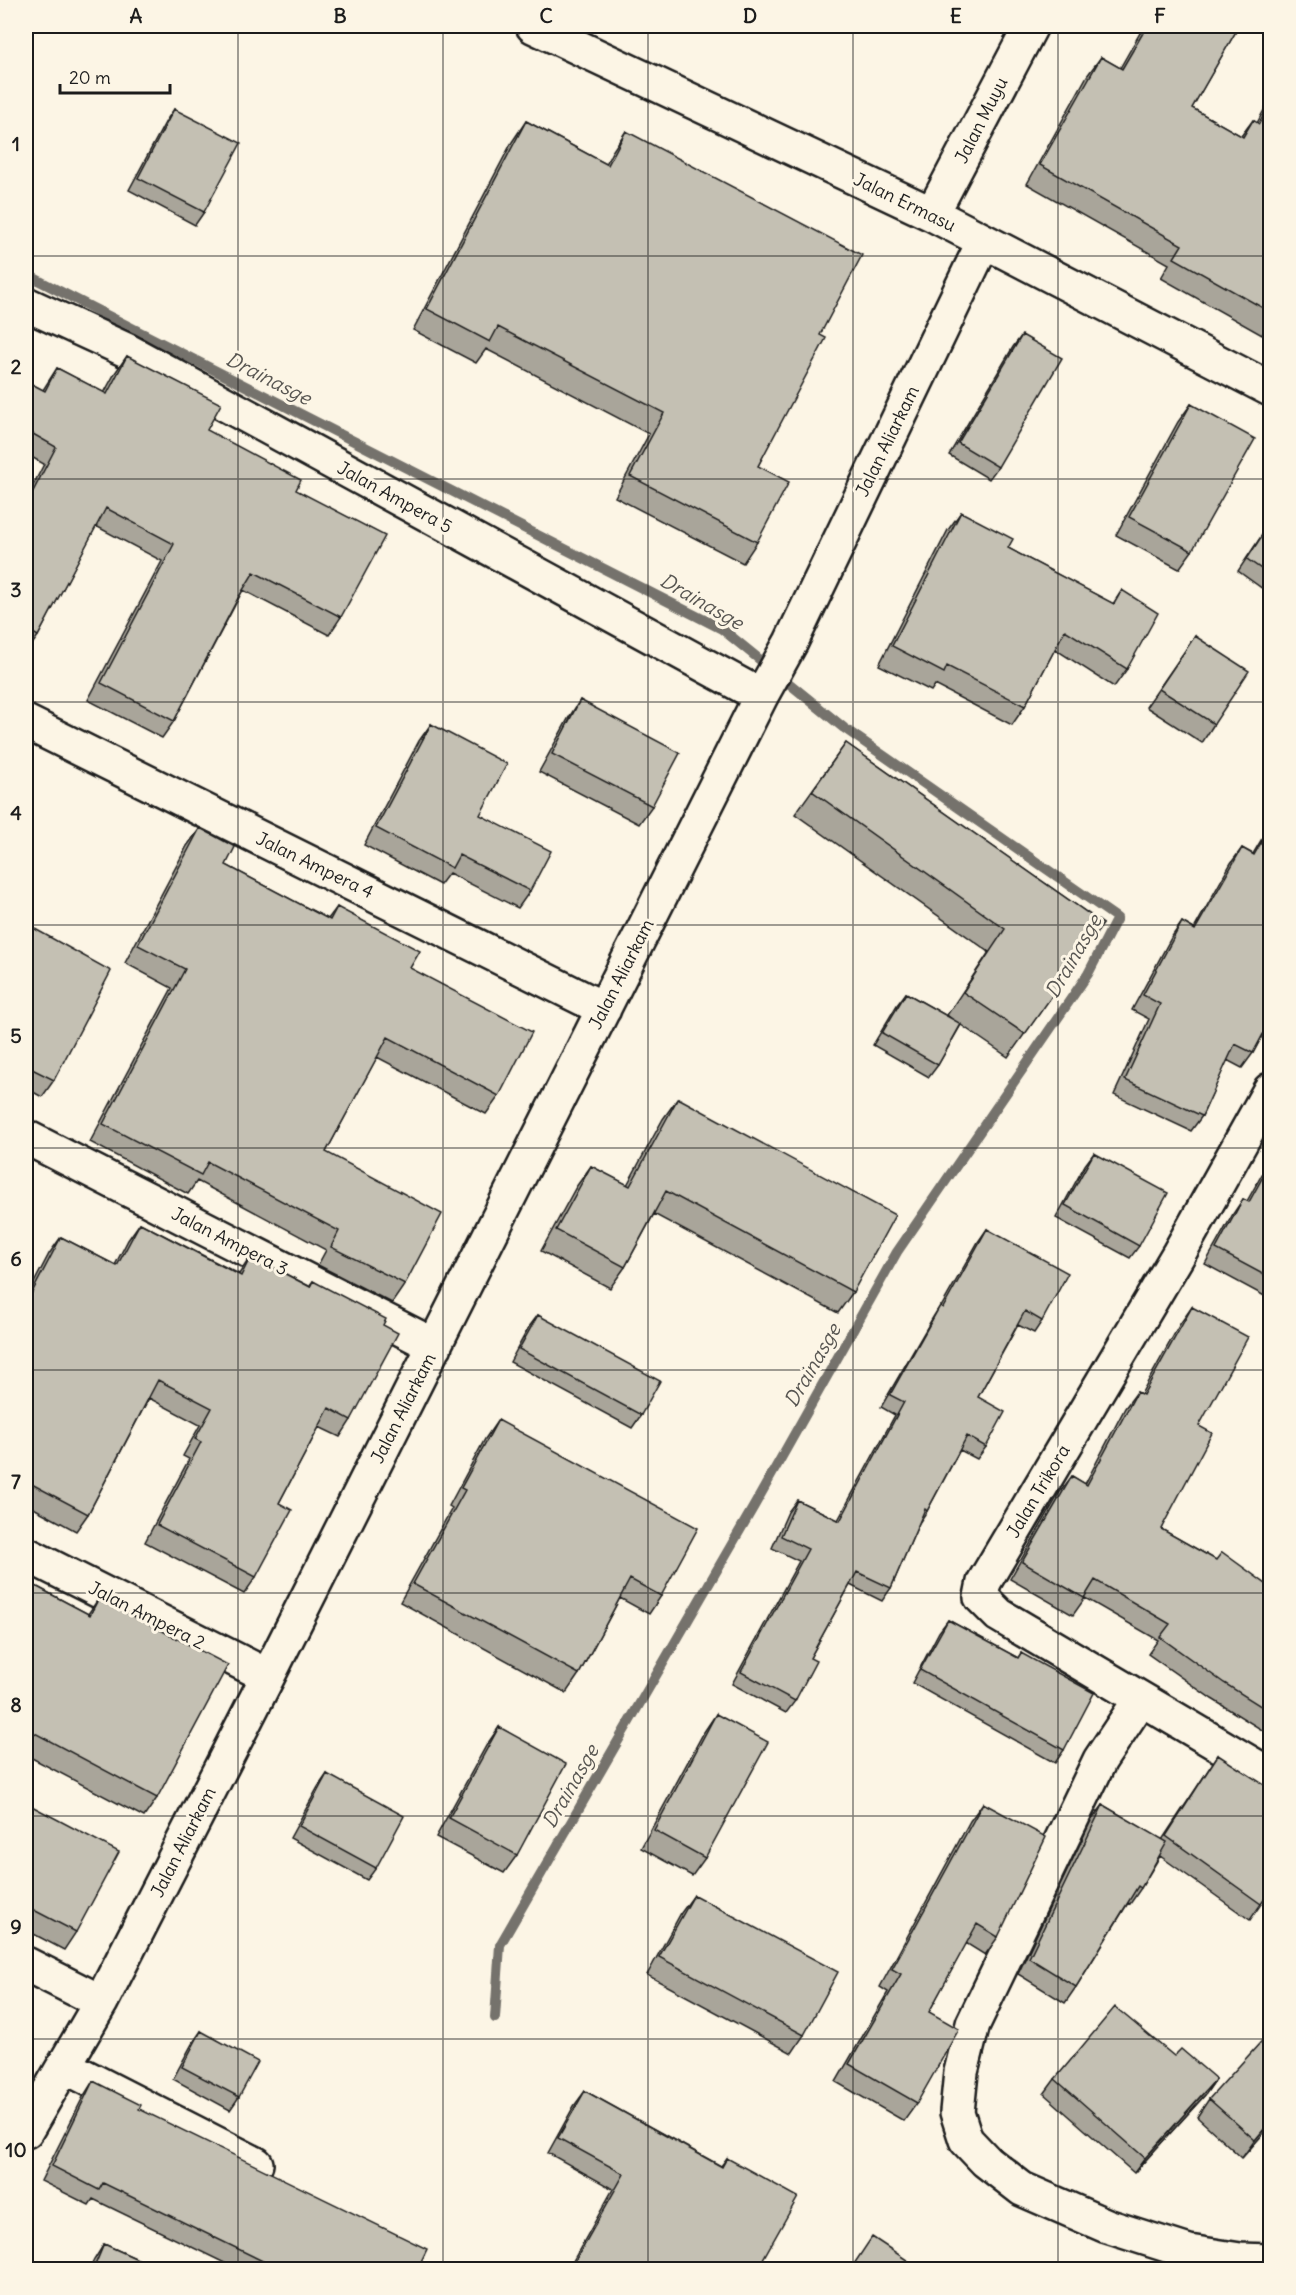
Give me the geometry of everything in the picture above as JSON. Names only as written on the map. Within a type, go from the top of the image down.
[{"type":"street","name":"Jalan Ermasu","points":[[533,26],[579,35],[1270,389]]},
{"type":"street","name":"Jalan Muyu","points":[[932,214],[1023,28]]},
{"type":"street","name":"Jalan Aliarkam","points":[[26,2132],[101,2002],[268,1676],[791,642],[984,241]]},
{"type":"street","name":"Jalan Ampera 5","points":[[26,304],[126,350],[766,688]]},
{"type":"street","name":"Jalan Ampera 4","points":[[26,722],[604,1009]]},
{"type":"street","name":"Jalan Trikora","points":[[1270,1090],[1178,1255],[981,1590],[981,1597],[999,1615],[1270,1776]]},
{"type":"street","name":"Jalan Ampera 3","points":[[26,1137],[435,1346]]},
{"type":"street","name":"Jalan Ampera 2","points":[[26,1554],[268,1676]]},
{"type":"street","points":[[1140,1700],[1100,1760],[973,2024],[960,2072],[957,2112],[966,2140],[986,2162],[1022,2188],[1107,2226],[1189,2252],[1240,2260],[1270,2260]]},
{"type":"street","points":[[26,1964],[101,2002]]},
{"type":"street","points":[[64,2066],[256,2164]]},
{"type":"building","points":[[1147,26],[1239,26],[1192,108],[1243,137],[1253,120],[1259,124],[1270,104],[1270,312],[1174,258],[1182,245],[1040,165],[1101,57],[1122,69]]},
{"type":"building","points":[[174,109],[241,143],[204,212],[138,178]]},
{"type":"building","points":[[526,121],[608,165],[626,131],[862,255],[820,335],[826,338],[758,466],[789,482],[757,542],[630,476],[664,413],[498,327],[490,342],[427,309]]},
{"type":"building","points":[[1022,335],[1062,358],[998,467],[958,443]]},
{"type":"building","points":[[127,356],[221,404],[207,430],[301,480],[296,490],[385,536],[341,617],[254,572],[174,721],[101,683],[174,544],[106,508],[38,636],[26,629],[26,505],[56,447],[26,430],[26,381],[45,391],[57,368],[107,394]]},
{"type":"building","points":[[1191,404],[1255,439],[1192,551],[1129,517]]},
{"type":"building","points":[[961,512],[1013,539],[1008,548],[1114,604],[1122,590],[1158,613],[1127,669],[1065,630],[1025,706],[947,666],[944,673],[892,646]]},
{"type":"building","points":[[1270,523],[1270,575],[1247,559]]},
{"type":"building","points":[[1195,636],[1249,671],[1214,724],[1159,689]]},
{"type":"building","points":[[580,700],[680,753],[652,806],[552,754]]},
{"type":"building","points":[[431,724],[507,764],[480,815],[551,851],[530,891],[459,855],[452,868],[376,828]]},
{"type":"building","points":[[846,743],[1103,924],[1025,1034],[963,992],[1005,929],[812,791]]},
{"type":"building","points":[[1270,827],[1270,1021],[1253,1053],[1235,1044],[1202,1116],[1125,1080],[1160,1004],[1143,995],[1182,922],[1195,930],[1242,848],[1254,855]]},
{"type":"building","points":[[200,828],[235,847],[226,865],[330,920],[337,907],[420,951],[410,968],[532,1032],[499,1096],[388,1037],[326,1152],[442,1214],[405,1284],[331,1247],[339,1231],[208,1162],[201,1175],[103,1124],[185,969],[138,945]]},
{"type":"building","points":[[26,924],[111,971],[54,1080],[26,1066]]},
{"type":"building","points":[[906,993],[961,1024],[938,1065],[882,1033]]},
{"type":"building","points":[[678,1098],[895,1215],[853,1292],[666,1191],[625,1267],[556,1230],[591,1166],[630,1186]]},
{"type":"building","points":[[1094,1153],[1168,1193],[1139,1246],[1065,1205]]},
{"type":"building","points":[[1270,1164],[1270,1278],[1216,1249],[1243,1199],[1249,1202]]},
{"type":"building","points":[[140,1223],[241,1276],[251,1256],[310,1287],[313,1281],[386,1319],[383,1325],[398,1333],[351,1420],[329,1408],[279,1503],[292,1510],[256,1577],[157,1525],[201,1442],[195,1439],[212,1408],[158,1380],[88,1514],[26,1481],[26,1304],[61,1237],[117,1266]]},
{"type":"building","points":[[987,1229],[1068,1273],[1042,1321],[1025,1311],[978,1397],[1005,1412],[986,1447],[967,1436],[927,1511],[925,1509],[891,1588],[857,1572],[810,1658],[816,1661],[795,1701],[741,1672],[808,1549],[781,1536],[797,1500],[840,1521],[904,1402],[890,1395],[940,1306],[943,1308]]},
{"type":"building","points":[[1192,1307],[1248,1337],[1199,1426],[1212,1433],[1161,1529],[1216,1560],[1222,1552],[1270,1587],[1270,1712],[1224,1683],[1160,1637],[1170,1624],[1095,1580],[1084,1598],[1022,1562],[1072,1476],[1087,1485],[1137,1392],[1143,1395]]},
{"type":"building","points":[[538,1315],[660,1381],[641,1415],[519,1349]]},
{"type":"building","points":[[498,1420],[698,1528],[661,1596],[630,1579],[579,1674],[413,1584],[465,1490],[461,1488]]},
{"type":"building","points":[[26,1581],[90,1615],[99,1598],[228,1665],[157,1798],[29,1730],[31,1726],[26,1723]]},
{"type":"building","points":[[948,1620],[1018,1658],[1021,1653],[1094,1693],[1064,1750],[920,1670]]},
{"type":"building","points":[[716,1714],[768,1742],[705,1858],[654,1830]]},
{"type":"building","points":[[499,1727],[566,1764],[517,1855],[449,1818]]},
{"type":"building","points":[[1218,1755],[1269,1788],[1270,1786],[1270,1891],[1261,1904],[1166,1836]]},
{"type":"building","points":[[327,1774],[404,1816],[376,1868],[299,1826]]},
{"type":"building","points":[[26,1803],[119,1852],[76,1932],[26,1906]]},
{"type":"building","points":[[983,1803],[1046,1837],[998,1937],[977,1924],[929,2012],[959,2029],[917,2103],[849,2064],[901,1974],[892,1969]]},
{"type":"building","points":[[1103,1805],[1167,1842],[1141,1888],[1138,1886],[1076,1987],[1029,1958]]},
{"type":"building","points":[[694,1895],[838,1972],[804,2035],[659,1957]]},
{"type":"building","points":[[1115,2007],[1174,2056],[1181,2049],[1216,2079],[1145,2158],[1055,2079]]},
{"type":"building","points":[[201,2031],[258,2062],[239,2097],[182,2067]]},
{"type":"building","points":[[1270,2032],[1270,2122],[1255,2140],[1209,2099]]},
{"type":"building","points":[[93,2081],[141,2105],[139,2109],[427,2249],[417,2270],[281,2270],[103,2183],[99,2190],[52,2166]]},
{"type":"building","points":[[585,2091],[722,2167],[727,2158],[798,2197],[759,2266],[765,2270],[570,2270],[624,2174],[558,2138]]},
{"type":"building","points":[[872,2237],[922,2270],[850,2270]]},
{"type":"building","points":[[104,2244],[162,2270],[93,2270]]},
{"type":"waterway","name":"Drainasge","points":[[26,274],[722,629],[844,728],[1117,918],[1088,974],[897,1252],[754,1506],[500,1945],[495,2018]]}]
